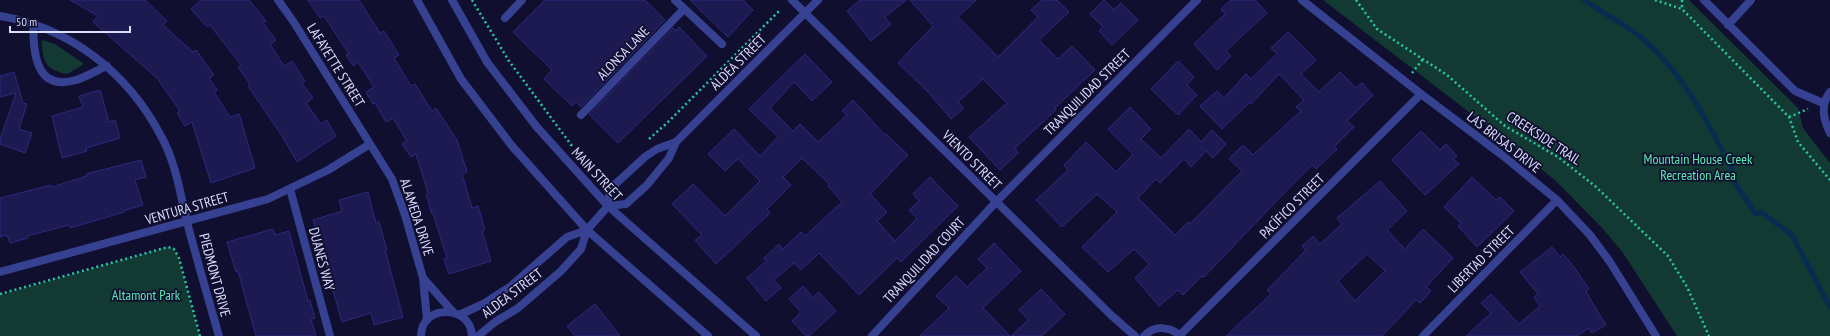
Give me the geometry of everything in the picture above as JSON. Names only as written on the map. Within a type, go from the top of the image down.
[{"type":"street","name":"LAFAYETTE STREET","points":[[278,0],[293,21],[370,144]]},
{"type":"street","points":[[416,0],[466,85],[512,146],[587,230],[708,336]]},
{"type":"street","name":"MAIN STREET","points":[[452,0],[487,62],[536,126],[608,206],[756,336]]},
{"type":"street","points":[[505,18],[522,0]]},
{"type":"street","points":[[675,0],[722,44]]},
{"type":"street","name":"VIENTO STREET","points":[[792,0],[1111,315],[1135,336]]},
{"type":"street","name":"ALDEA STREET","points":[[608,206],[626,204],[647,185],[669,158],[676,142],[818,0]]},
{"type":"street","name":"TRANQUILIDAD STREET","points":[[996,202],[1197,0]]},
{"type":"street","name":"LAS BRISAS DRIVE","points":[[1302,0],[1421,94],[1502,155],[1557,200],[1590,235],[1610,262],[1656,336]]},
{"type":"street","points":[[1704,0],[1795,92],[1824,104]]},
{"type":"street","points":[[1728,24],[1751,0]]},
{"type":"street","name":"ALONSA LANE","points":[[582,115],[684,9]]},
{"type":"street","name":"PIEDMONT DRIVE","points":[[0,16],[33,25],[72,40],[122,79],[162,136],[176,171],[187,221],[219,336]]},
{"type":"street","points":[[33,25],[35,60],[40,70],[46,76],[54,80],[66,82],[77,80],[106,66]]},
{"type":"street","points":[[1830,92],[1824,104],[1824,117],[1830,133]]},
{"type":"street","name":"PACÍFICO STREET","points":[[1144,336],[1152,330],[1159,328],[1174,331],[1181,336],[1421,94]]},
{"type":"street","name":"ALDEA STREET","points":[[478,336],[495,322],[518,308],[561,271],[581,249],[587,230],[608,206],[610,189],[635,165],[657,149],[676,142]]},
{"type":"street","name":"VENTURA STREET","points":[[0,272],[268,199],[328,170],[370,144]]},
{"type":"street","name":"ALAMEDA DRIVE","points":[[370,144],[392,179],[405,215],[423,278],[427,320]]},
{"type":"street","name":"DUANES WAY","points":[[290,189],[330,336]]},
{"type":"street","name":"LIBERTAD STREET","points":[[1427,335],[1557,200]]},
{"type":"street","name":"TRANQUILIDAD COURT","points":[[872,336],[996,202]]},
{"type":"street","name":"ALDEA STREET","points":[[427,320],[439,312],[456,313],[483,304],[511,286],[567,237],[587,230]]},
{"type":"street","name":"ALAMEDA DRIVE","points":[[423,278],[470,326],[472,336]]},
{"type":"street","points":[[420,335],[427,320]]},
{"type":"path","name":"CREEKSIDE TRAIL","points":[[1356,0],[1377,29],[1447,75],[1505,126],[1558,157],[1595,186],[1668,256],[1687,287],[1709,336]]},
{"type":"path","points":[[1655,0],[1682,9],[1789,117],[1798,142],[1830,180]]},
{"type":"path","points":[[1682,0],[1682,9]]},
{"type":"path","points":[[1405,81],[1423,59]]},
{"type":"path","points":[[0,294],[168,247],[174,249],[178,258],[200,336]]},
{"type":"green space","name":"Mountain House Creek Recreation Area","points":[[1323,0],[1689,0],[1798,108],[1803,128],[1830,163],[1830,336],[1677,336],[1623,253],[1603,229],[1557,182],[1517,149]]},
{"type":"green space","points":[[42,40],[55,44],[83,63],[83,65],[67,74],[49,67],[44,58]]},
{"type":"green space","name":"Altamont Park","points":[[168,247],[174,249],[179,258],[200,336],[0,336],[0,295]]},
{"type":"building","points":[[70,0],[145,0],[167,21],[163,25],[193,52],[196,50],[214,75],[209,78],[217,90],[214,92],[230,117],[239,114],[255,168],[211,183],[192,122],[185,126],[177,113],[180,111],[157,78],[93,22],[98,16]]},
{"type":"building","points":[[201,0],[249,0],[266,21],[263,23],[276,40],[270,44],[284,66],[292,61],[305,81],[302,83],[313,98],[306,103],[321,124],[327,120],[336,136],[297,162],[282,136],[248,86],[250,84],[238,67],[241,65],[210,25],[207,27],[191,9]]},
{"type":"building","points":[[308,0],[359,0],[380,33],[384,31],[399,55],[394,58],[411,86],[415,84],[432,111],[436,108],[457,140],[467,172],[462,174],[472,208],[478,206],[485,230],[482,231],[491,261],[449,274],[444,259],[447,258],[426,194],[428,193],[416,154],[411,157],[402,144],[407,141],[393,118],[386,122],[375,103],[373,104],[366,92],[374,87],[358,62],[353,66],[346,55],[349,54],[324,16],[320,18]]},
{"type":"building","points":[[545,0],[645,0],[665,20],[581,107],[576,102],[572,106],[544,79],[552,70],[513,32]]},
{"type":"building","points":[[690,0],[743,0],[753,10],[728,37]]},
{"type":"building","points":[[860,0],[906,0],[885,17],[891,24],[871,41],[847,11]]},
{"type":"building","points":[[910,0],[976,0],[958,17],[998,57],[1038,17],[1031,10],[1042,0],[1057,0],[1069,12],[1039,40],[1058,59],[1072,46],[1095,70],[1055,108],[1056,110],[1015,148],[1018,153],[1000,170],[969,137],[1007,103],[983,79],[958,102],[964,108],[951,119],[928,92],[898,63],[933,26]]},
{"type":"building","points":[[1104,0],[1114,10],[1121,3],[1138,20],[1112,45],[1099,31],[1103,27],[1090,14]]},
{"type":"building","points":[[1231,0],[1255,0],[1267,13],[1226,51],[1231,56],[1217,70],[1194,44],[1225,14],[1221,9]]},
{"type":"building","points":[[679,27],[707,56],[618,143],[589,114],[673,28],[676,31]]},
{"type":"building","points":[[1288,32],[1316,60],[1301,74],[1319,92],[1340,72],[1356,88],[1362,83],[1373,95],[1347,121],[1354,127],[1334,147],[1337,149],[1316,169],[1312,165],[1204,277],[1202,276],[1183,295],[1178,290],[1159,306],[1135,278],[1149,264],[1134,249],[1108,272],[1082,247],[1117,212],[1097,194],[1062,227],[1036,200],[1068,170],[1064,165],[1086,142],[1116,172],[1133,154],[1108,129],[1130,107],[1151,129],[1141,139],[1161,158],[1189,129],[1201,142],[1212,130],[1226,144],[1213,158],[1206,151],[1191,167],[1184,159],[1160,183],[1156,179],[1138,198],[1175,235],[1188,222],[1190,224],[1242,171],[1229,159],[1243,145],[1253,155],[1301,111],[1296,107],[1304,100],[1279,74],[1251,104],[1250,102],[1222,129],[1200,106],[1217,91],[1224,98],[1246,74],[1251,79],[1277,54],[1271,48]]},
{"type":"building","points":[[805,54],[832,82],[812,101],[794,82],[770,108],[793,131],[800,124],[818,142],[847,115],[842,111],[853,100],[885,135],[886,134],[908,155],[870,194],[887,212],[877,221],[895,241],[917,218],[909,210],[919,201],[913,194],[930,177],[958,206],[901,262],[897,258],[859,295],[819,253],[801,270],[794,263],[774,280],[781,288],[766,301],[747,278],[766,261],[764,258],[779,244],[783,249],[801,232],[805,236],[842,202],[828,186],[829,184],[802,158],[783,177],[791,185],[767,209],[770,213],[716,264],[695,240],[702,235],[672,204],[693,184],[725,216],[760,181],[738,159],[725,171],[708,154],[734,129],[760,156],[778,137],[749,109]]},
{"type":"building","points":[[1178,61],[1194,77],[1187,85],[1197,95],[1178,115],[1151,89]]},
{"type":"building","points":[[14,72],[23,103],[27,104],[19,129],[32,133],[25,153],[0,144],[0,139],[16,93],[0,97],[0,76]]},
{"type":"building","points":[[100,90],[109,122],[115,120],[120,138],[86,148],[87,151],[62,158],[52,116],[83,107],[79,96]]},
{"type":"building","points":[[1421,131],[1440,150],[1446,144],[1457,156],[1453,159],[1459,164],[1425,195],[1392,160]]},
{"type":"building","points":[[141,160],[146,177],[135,180],[143,205],[70,228],[69,225],[27,236],[28,238],[10,243],[7,235],[0,237],[0,198],[51,185],[52,187],[87,176],[86,174]]},
{"type":"building","points":[[1472,177],[1496,200],[1500,197],[1514,211],[1477,247],[1458,226],[1461,223],[1444,207]]},
{"type":"building","points":[[1380,181],[1407,211],[1387,230],[1405,249],[1423,229],[1453,258],[1426,287],[1431,291],[1420,303],[1416,300],[1382,336],[1226,336],[1271,294],[1267,290],[1306,250],[1302,246],[1313,236],[1320,244],[1342,224],[1337,218]],"holes":[[[1367,254],[1385,271],[1355,301],[1338,281]]]},
{"type":"building","points":[[368,192],[376,223],[379,222],[387,250],[385,250],[403,317],[374,325],[371,313],[342,322],[313,220],[342,211],[339,200]]},
{"type":"building","points":[[273,229],[275,235],[289,231],[308,301],[310,300],[315,318],[311,319],[316,336],[256,336],[238,271],[236,272],[227,242]]},
{"type":"building","points":[[994,243],[1021,271],[983,308],[1010,336],[920,336],[949,308],[936,296],[956,276],[967,287],[987,268],[978,259]]},
{"type":"building","points":[[1552,247],[1560,257],[1563,254],[1574,267],[1589,289],[1586,292],[1606,325],[1592,333],[1589,328],[1577,336],[1466,336],[1491,313],[1481,303],[1491,294],[1519,324],[1540,306],[1534,297],[1538,294],[1520,272]]},
{"type":"building","points":[[803,286],[813,297],[819,292],[836,311],[809,336],[806,336],[792,321],[801,312],[789,299]]},
{"type":"building","points":[[1041,289],[1065,314],[1042,336],[1011,336],[1028,320],[1019,310]]},
{"type":"building","points":[[595,304],[620,336],[575,336],[567,326]]},
{"type":"waterway","points":[[1584,0],[1621,23],[1643,39],[1670,67],[1693,98],[1713,132],[1731,167],[1732,172],[1730,176],[1756,214],[1761,212],[1792,235],[1830,307]]}]
